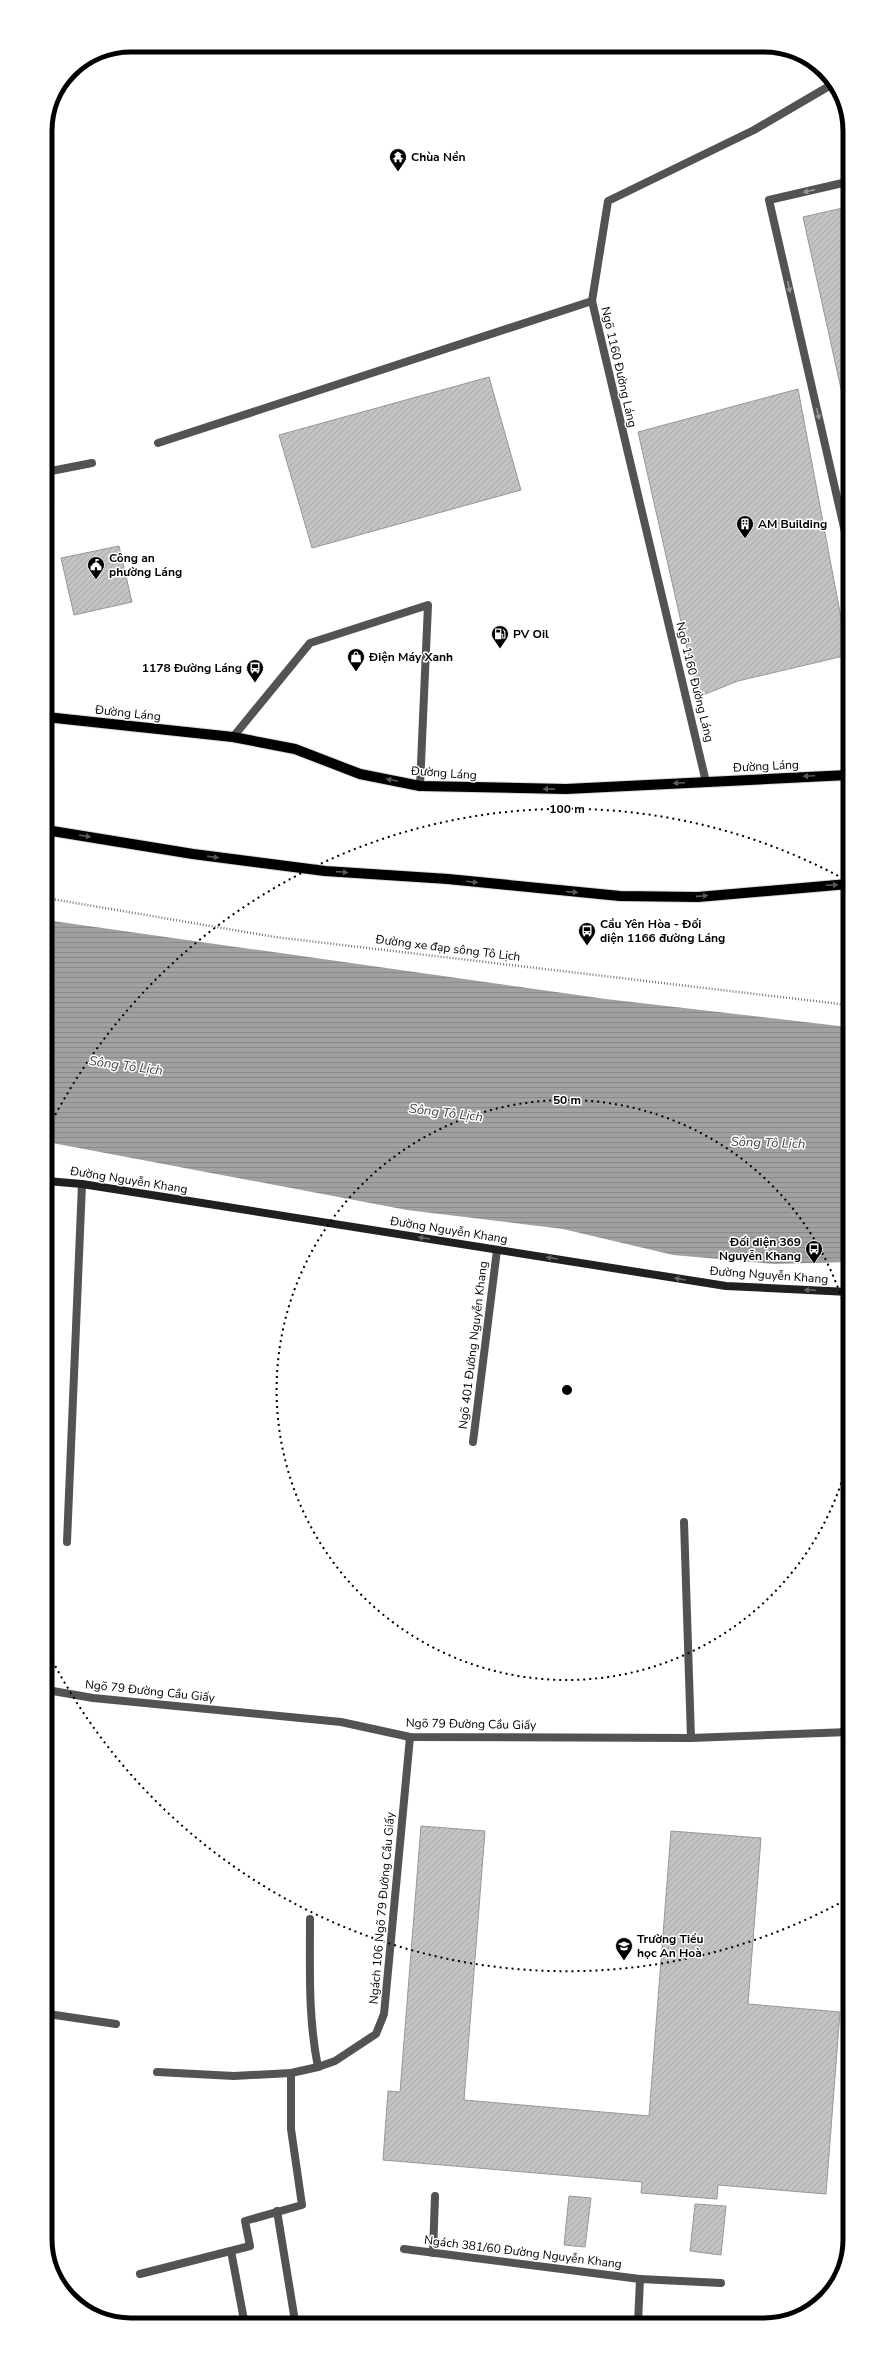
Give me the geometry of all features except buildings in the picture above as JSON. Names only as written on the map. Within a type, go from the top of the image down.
[{"type":"main road","name":"Đường Láng","points":[[52,718],[233,737],[295,749],[360,774],[420,786],[566,789],[843,775]]},
{"type":"main road","points":[[52,831],[193,854],[325,871],[448,879],[620,896],[698,897],[843,884]]},
{"type":"main road","name":"Đường Nguyễn Khang","points":[[52,1181],[82,1184],[726,1286],[843,1292]]},
{"type":"lane","name":"Ngõ 1160 Đường Láng","points":[[706,782],[592,301],[608,201],[754,130],[829,86]]},
{"type":"lane","points":[[843,183],[769,200],[843,523]]},
{"type":"lane","points":[[158,443],[592,301]]},
{"type":"lane","points":[[52,471],[92,463]]},
{"type":"lane","points":[[233,737],[310,642],[428,605],[420,786]]},
{"type":"lane","points":[[67,1542],[82,1184]]},
{"type":"lane","name":"Ngõ 401 Đường Nguyễn Khang","points":[[473,1442],[497,1250]]},
{"type":"lane","points":[[684,1522],[691,1738]]},
{"type":"lane","name":"Ngõ 79 Đường Cầu Giấy","points":[[52,1691],[93,1698],[341,1722],[410,1737],[691,1738],[843,1732]]},
{"type":"lane","name":"Ngách 106 Ngõ 79 Đường Cầu Giấy","points":[[158,2072],[234,2076],[291,2073],[334,2062],[376,2034],[384,2014],[410,1737]]},
{"type":"lane","points":[[310,1919],[309,2007],[312,2039],[318,2067]]},
{"type":"lane","points":[[52,2015],[116,2024]]},
{"type":"lane","points":[[140,2274],[250,2246],[245,2221],[302,2205],[291,2129],[291,2073]]},
{"type":"lane","points":[[433,2253],[435,2196]]},
{"type":"lane","points":[[277,2211],[294,2315]]},
{"type":"lane","name":"Ngách 381/60 Đường Nguyễn Khang","points":[[404,2249],[640,2279],[721,2283]]},
{"type":"lane","points":[[231,2251],[244,2318]]},
{"type":"lane","points":[[638,2318],[640,2279]]},
{"type":"path","name":"Đường xe đạp sông Tô Lịch","points":[[52,899],[275,937],[843,1004]]},
{"type":"water","name":"Sông Tô Lịch","points":[[52,921],[606,999],[843,1026],[843,1262],[774,1264],[673,1255],[563,1229],[407,1210],[52,1143]]},
{"type":"place","name":"Chùa Nền","points":[[398,172]]},
{"type":"place","name":"AM Building","points":[[745,539]]},
{"type":"place","name":"Công an phường Láng","points":[[96,580]]},
{"type":"place","name":"PV Oil","points":[[500,649]]},
{"type":"place","name":"Điện Máy Xanh","points":[[356,672]]},
{"type":"place","name":"1178 Đường Láng","points":[[255,683]]},
{"type":"place","name":"Cầu Yên Hòa - Đối diện 1166 đường Láng","points":[[587,946]]},
{"type":"place","name":"Đối diện 369 Nguyễn Khang","points":[[814,1264]]},
{"type":"place","name":"Trường Tiểu học An Hoà","points":[[624,1961]]}]
